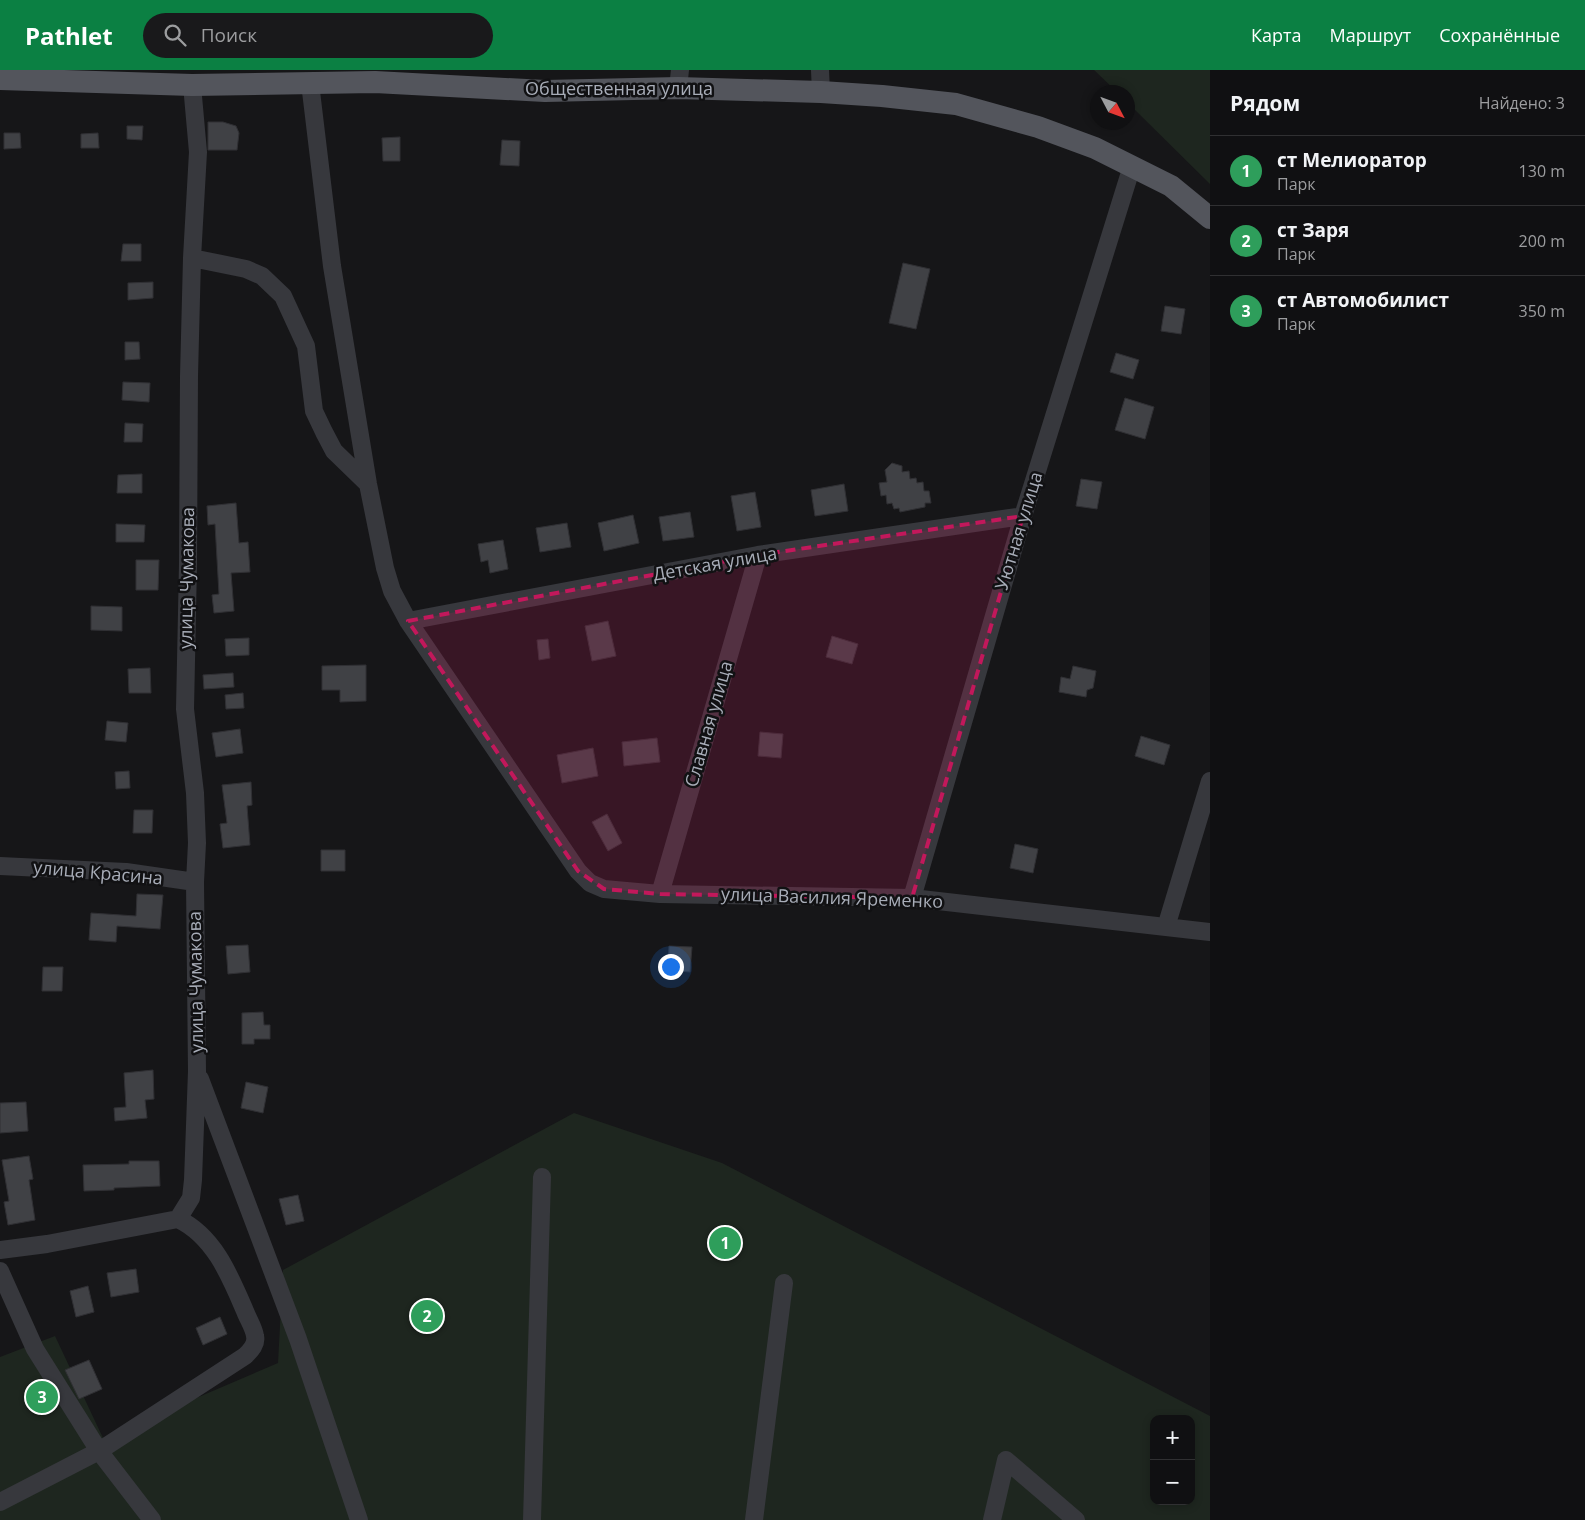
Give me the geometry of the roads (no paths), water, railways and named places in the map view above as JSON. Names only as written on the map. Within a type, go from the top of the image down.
[{"type":"main road","name":"Общественная улица","points":[[0,79],[192,85],[310,84],[375,76],[545,91],[679,79],[956,104],[1038,127],[1095,148],[1171,186],[1210,218]]},
{"type":"street","points":[[820,70],[821,92]]},
{"type":"street","name":"улица Василия Яременко","points":[[310,84],[332,266],[368,484],[387,576],[392,591],[408,621],[578,871],[590,883],[604,889],[660,894],[912,898],[1210,932]]},
{"type":"street","name":"улица Чумакова","points":[[178,1219],[190,1198],[192,1189],[197,1071],[195,794],[185,709],[192,258],[198,152],[192,85]]},
{"type":"street","name":"Уютная улица","points":[[912,898],[1023,516],[1132,166]]},
{"type":"street","points":[[192,258],[246,269],[262,276],[283,296],[306,346],[314,411],[334,452],[368,484]]},
{"type":"street","name":"Детская улица","points":[[408,621],[758,555],[1023,516]]},
{"type":"street","name":"Славная улица","points":[[660,894],[758,555]]},
{"type":"street","points":[[1166,927],[1210,781]]},
{"type":"street","name":"улица Красина","points":[[0,866],[126,872],[195,882]]},
{"type":"street","points":[[197,1071],[298,1340],[359,1520]]},
{"type":"street","points":[[532,1520],[542,1177]]},
{"type":"street","points":[[0,1250],[47,1244],[178,1219],[191,1225],[202,1235],[220,1258],[256,1337],[254,1347],[245,1356],[99,1451],[0,1502]]},
{"type":"street","points":[[0,1271],[35,1349],[99,1451],[152,1520]]},
{"type":"street","points":[[754,1520],[784,1283]]},
{"type":"street","points":[[992,1520],[1006,1460],[1076,1520]]},
{"type":"place","name":"ст Мелиоратор","points":[[725,1243]]},
{"type":"place","name":"ст Заря","points":[[427,1316]]},
{"type":"place","name":"ст Автомобилист","points":[[42,1397]]}]
